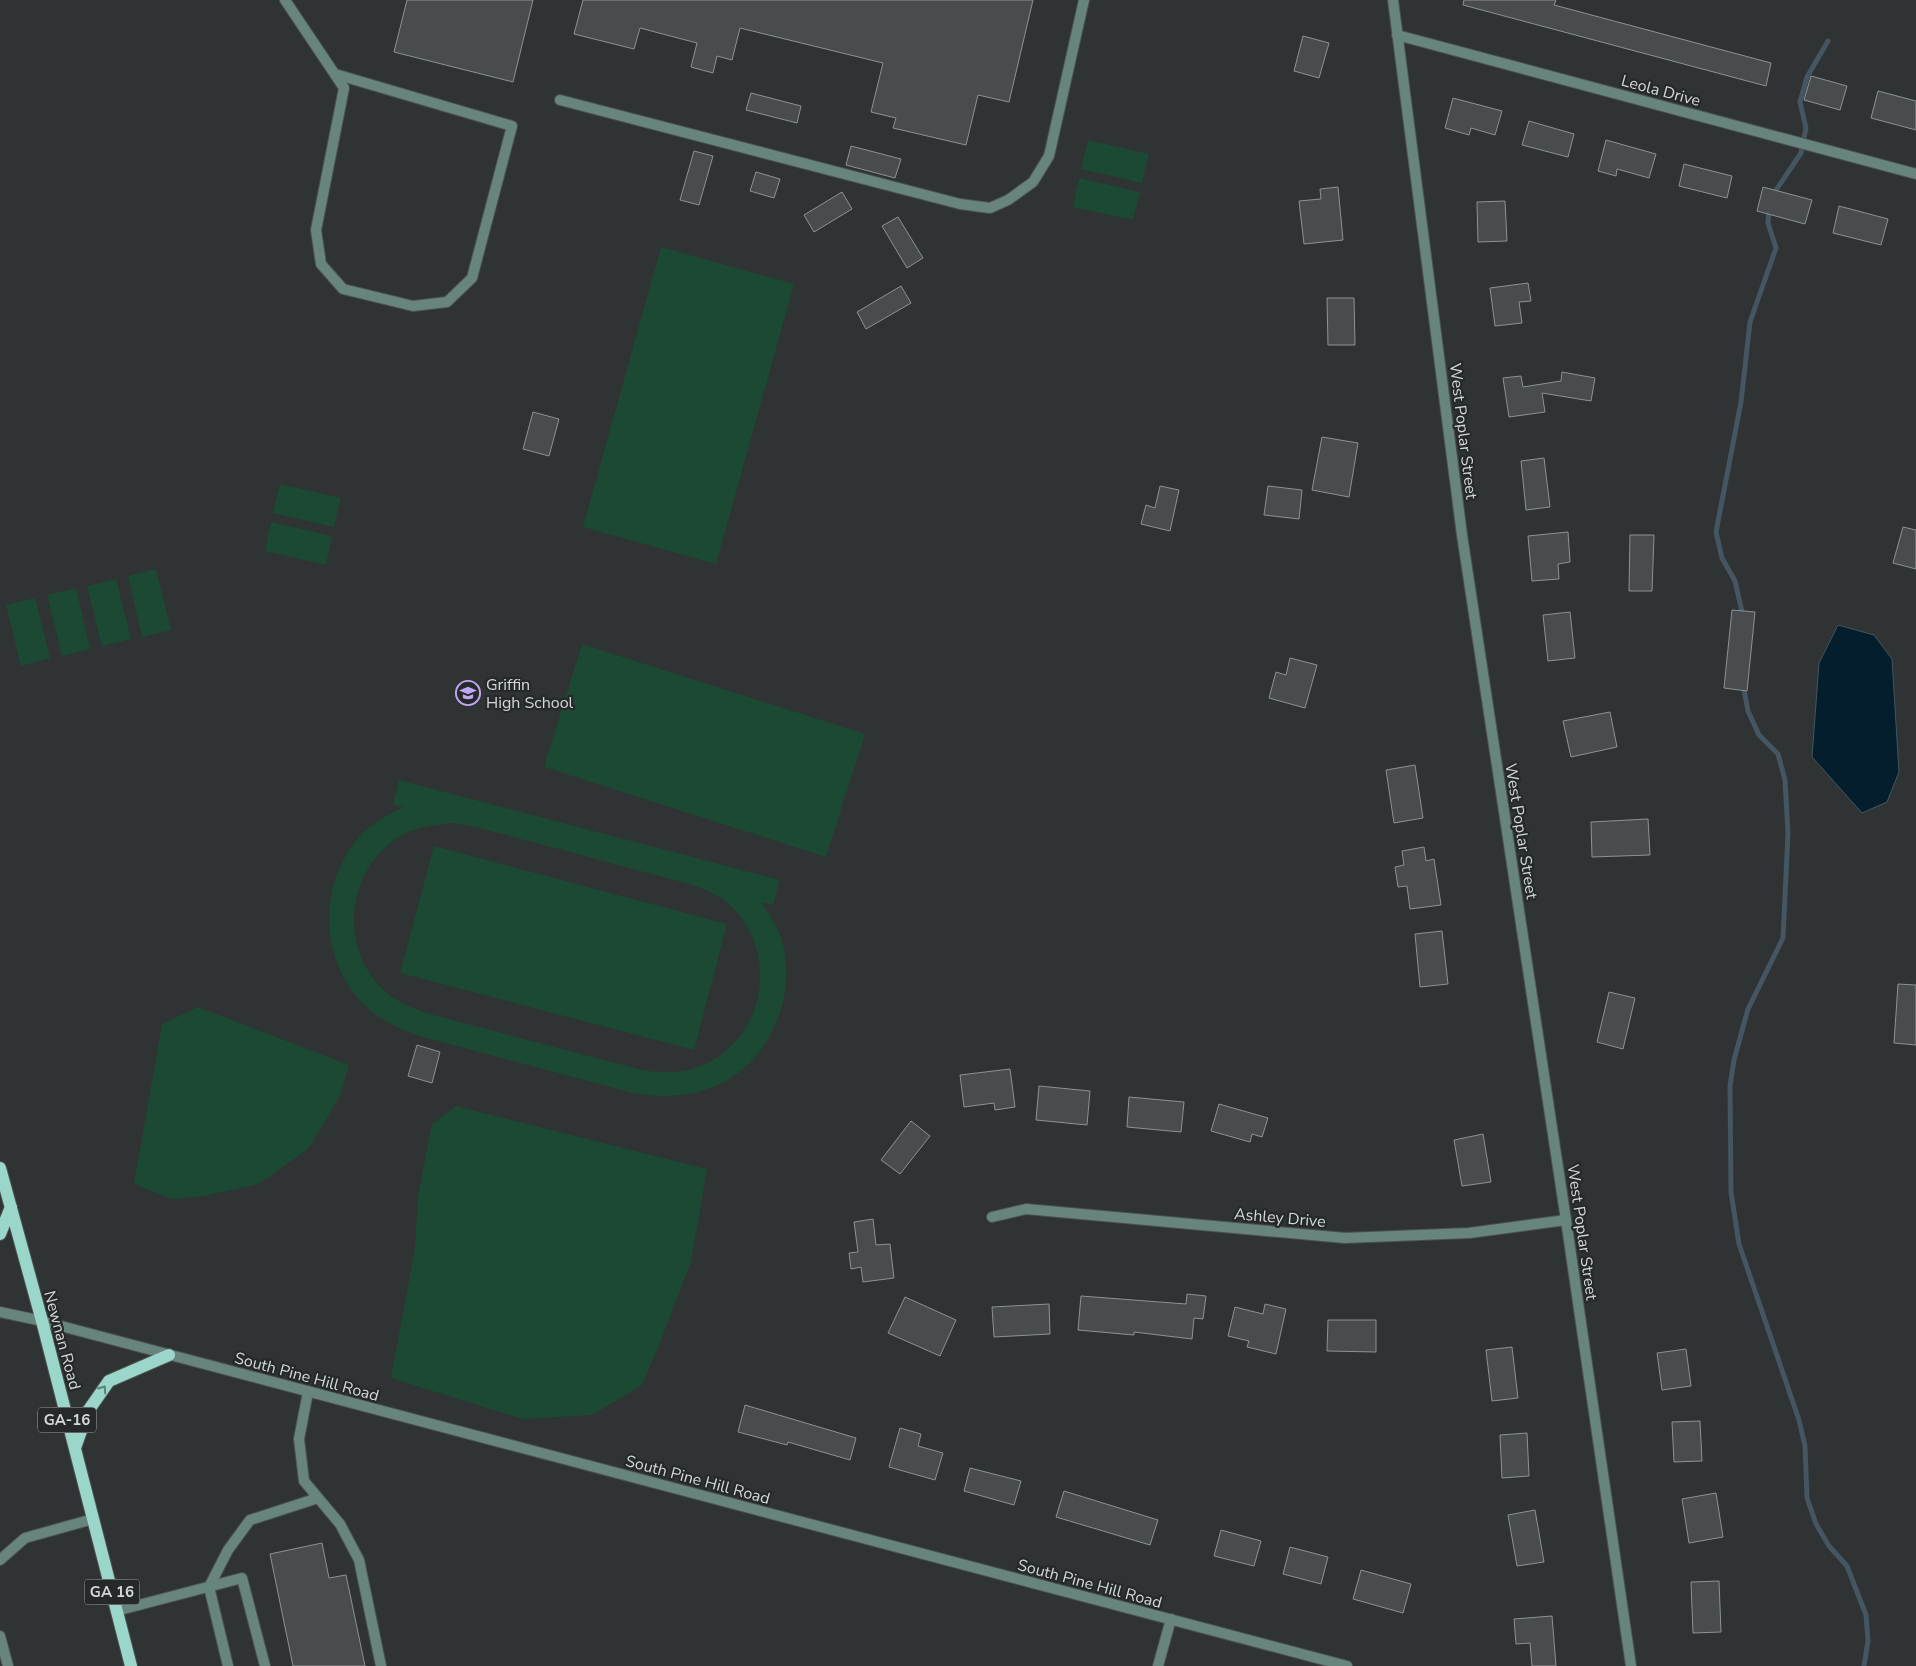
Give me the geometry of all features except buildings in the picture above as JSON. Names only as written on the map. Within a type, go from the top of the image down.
[{"type":"main road","name":"Newnan Road","points":[[0,1168],[42,1321],[130,1666]]},
{"type":"main road","points":[[0,1234],[11,1207]]},
{"type":"main road","points":[[74,1448],[88,1410],[109,1381],[169,1355]]},
{"type":"street","points":[[285,0],[344,88],[316,230],[321,264],[343,289],[413,306],[447,302],[472,278],[512,126],[335,74]]},
{"type":"street","points":[[560,100],[960,204],[990,208],[1008,200],[1033,182],[1049,156],[1084,0]]},
{"type":"street","name":"West Poplar Street","points":[[1393,0],[1462,534],[1566,1220],[1631,1666]]},
{"type":"street","name":"Leola Drive","points":[[1397,35],[1916,174]]},
{"type":"street","name":"Ashley Drive","points":[[992,1217],[1026,1209],[1345,1238],[1469,1233],[1566,1220]]},
{"type":"street","name":"South Pine Hill Road","points":[[0,1312],[42,1321],[1347,1666]]},
{"type":"street","points":[[308,1392],[299,1439],[304,1481],[340,1524],[359,1560],[381,1666]]},
{"type":"street","points":[[228,1666],[209,1587],[228,1550],[250,1520],[318,1498]]},
{"type":"street","points":[[0,1560],[25,1538],[93,1518]]},
{"type":"street","points":[[116,1611],[242,1578],[265,1666]]},
{"type":"street","points":[[1158,1666],[1171,1619]]},
{"type":"street","points":[[0,1636],[8,1666]]},
{"type":"green space","points":[[1088,140],[1149,154],[1142,183],[1081,169]]},
{"type":"green space","points":[[1079,178],[1140,192],[1133,220],[1073,207]]},
{"type":"green space","points":[[661,247],[794,284],[716,564],[583,527]]},
{"type":"green space","points":[[280,484],[341,498],[334,527],[273,513]]},
{"type":"green space","points":[[271,522],[332,536],[326,565],[265,551]]},
{"type":"green space","points":[[156,569],[171,630],[142,637],[128,576]]},
{"type":"green space","points":[[116,579],[131,639],[102,646],[87,586]]},
{"type":"green space","points":[[76,588],[90,649],[62,656],[47,595]]},
{"type":"green space","points":[[35,598],[50,658],[21,666],[6,605]]},
{"type":"green space","points":[[582,644],[865,734],[826,857],[544,767]]},
{"type":"green space","points":[[399,780],[780,880],[773,905],[761,902],[780,935],[785,958],[786,982],[782,1005],[774,1028],[762,1048],[746,1066],[727,1080],[705,1090],[680,1095],[646,1095],[419,1036],[398,1028],[378,1016],[358,998],[343,976],[333,951],[329,926],[331,899],[337,874],[349,850],[367,829],[403,807],[393,805]],"holes":[[[454,823],[476,827],[689,884],[711,892],[724,900],[742,919],[754,942],[760,966],[759,991],[752,1015],[740,1036],[722,1054],[698,1067],[677,1072],[649,1071],[426,1013],[404,1004],[391,996],[374,979],[362,959],[355,937],[354,915],[358,892],[367,871],[380,852],[399,837],[419,828]]]},
{"type":"green space","points":[[434,846],[727,924],[694,1050],[400,973]]},
{"type":"green space","points":[[198,1007],[349,1065],[340,1096],[308,1149],[259,1184],[203,1196],[172,1199],[134,1184],[162,1024]]},
{"type":"green space","points":[[456,1106],[707,1169],[691,1262],[642,1385],[592,1415],[522,1419],[391,1378],[415,1248],[418,1196],[432,1124]]},
{"type":"water","points":[[1838,625],[1874,635],[1892,659],[1899,772],[1887,802],[1862,813],[1812,757],[1819,663]]},
{"type":"waterway","points":[[1772,196],[1801,153],[1806,128],[1800,102],[1807,77],[1828,41]]},
{"type":"waterway","points":[[1743,616],[1735,581],[1722,558],[1716,532],[1741,402],[1750,322],[1776,248],[1768,223],[1769,209]]},
{"type":"waterway","points":[[1743,684],[1748,711],[1759,735],[1778,754],[1785,780],[1788,833],[1783,938],[1748,1009],[1734,1060],[1730,1086],[1731,1192],[1739,1244],[1799,1420],[1805,1446],[1807,1498],[1816,1524],[1829,1546],[1847,1566],[1866,1615],[1868,1641],[1864,1666]]},
{"type":"place","name":"Griffin High School","points":[[468,693]]}]
